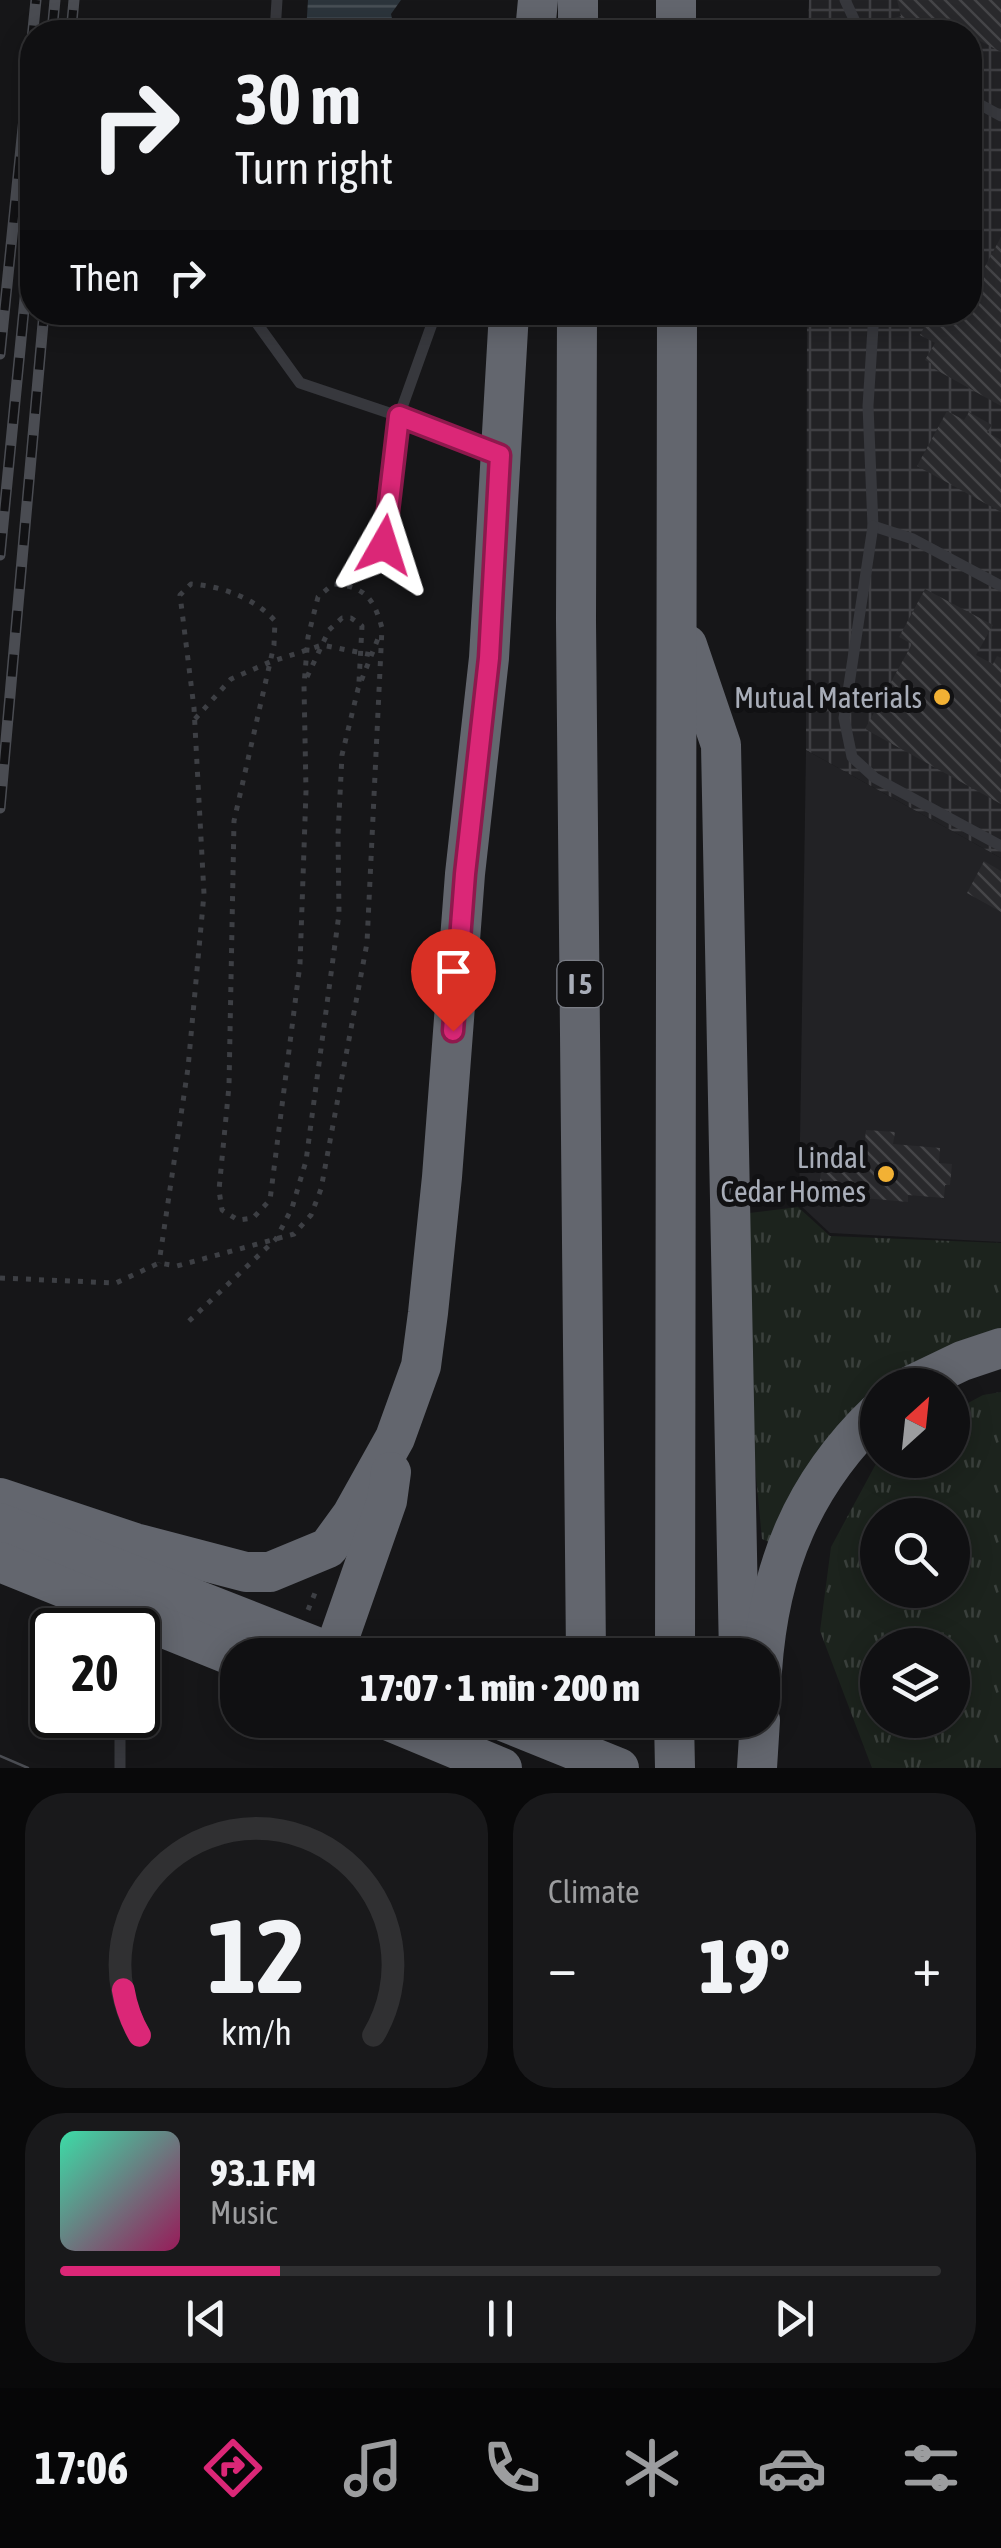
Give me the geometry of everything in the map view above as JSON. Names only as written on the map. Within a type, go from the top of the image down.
[{"type":"highway","points":[[0,1562],[44,1545],[135,1544],[246,1572],[270,1572],[328,1548],[352,1515],[395,1438],[421,1366],[442,1177],[465,874],[489,658],[508,325]]},
{"type":"highway","name":"I 5","points":[[577,325],[586,1638]]},
{"type":"highway","points":[[674,1638],[677,325]]},
{"type":"highway","points":[[676,612],[721,746],[740,1638]]},
{"type":"highway","points":[[947,1368],[1001,1348]]},
{"type":"highway","points":[[768,1638],[779,1576],[794,1526],[825,1471],[860,1429]]},
{"type":"highway","points":[[340,1638],[388,1501],[395,1438]]},
{"type":"highway","points":[[0,1498],[113,1608]]},
{"type":"highway","points":[[0,1523],[44,1545],[291,1638]]},
{"type":"highway","points":[[160,1632],[220,1652]]},
{"type":"highway","points":[[429,1738],[502,1768]]},
{"type":"highway","points":[[545,1738],[619,1768]]},
{"type":"highway","points":[[587,1738],[588,1768]]},
{"type":"highway","points":[[674,1738],[675,1768]]},
{"type":"highway","points":[[741,1738],[742,1768]]},
{"type":"highway","points":[[756,1768],[758,1738]]},
{"type":"lane","points":[[258,325],[300,383],[500,455]]},
{"type":"lane","points":[[384,545],[399,416],[432,325]]},
{"type":"lane","points":[[873,325],[868,406],[873,526],[844,718],[852,756],[875,778],[1001,846]]},
{"type":"lane","points":[[873,526],[913,539],[1001,586]]},
{"type":"lane","points":[[120,1738],[120,1768]]},
{"type":"path","points":[[0,1278],[116,1283],[159,1262],[177,1266],[294,1234],[311,1215],[321,1189],[367,942],[382,628],[375,603],[365,591],[333,584],[318,598],[307,652],[300,964],[270,1200],[253,1218],[238,1220],[222,1210],[219,1190],[229,1086],[234,821],[270,662],[275,621],[266,610],[210,585],[191,584],[180,595],[195,719],[204,894],[188,1068],[159,1262]]},
{"type":"path","points":[[190,1321],[276,1239],[292,1208],[306,1161],[340,914],[342,756],[358,689],[362,626],[351,618],[342,618],[330,630],[304,685]]},
{"type":"path","points":[[358,689],[382,628]]},
{"type":"path","points":[[195,719],[231,678],[270,662],[322,646],[372,655]]},
{"type":"shaded area","points":[[308,0],[401,0],[391,14],[392,20],[307,20]]},
{"type":"shaded area","points":[[809,0],[1001,0],[1001,858],[806,750],[807,325],[982,325],[982,20],[808,20]]},
{"type":"shaded area","points":[[806,750],[1001,858],[1001,1242],[830,1233],[799,1204]]},
{"type":"green space","points":[[798,1207],[830,1236],[1001,1243],[1001,1338],[935,1368],[860,1368],[860,1422],[769,1542],[762,1539],[753,1445],[749,1213]]},
{"type":"green space","points":[[1001,1392],[1001,1768],[872,1768],[861,1738],[970,1738],[970,1628],[860,1628],[860,1736],[820,1631],[831,1547],[868,1478],[970,1478],[970,1402]]},
{"type":"building","points":[[897,0],[1001,0],[1001,52],[982,42],[982,20],[895,20],[901,16]]},
{"type":"building","points":[[1001,237],[1001,406],[931,367],[925,360],[935,343],[920,335],[925,325],[982,325],[982,272]]},
{"type":"building","points":[[947,411],[964,420],[969,412],[992,425],[987,432],[1001,440],[1001,512],[917,466]]},
{"type":"building","name":"Mutual Materials","points":[[925,589],[993,625],[976,655],[993,664],[997,656],[1001,658],[1001,804],[865,729],[912,644],[899,637]]},
{"type":"building","points":[[984,861],[1001,871],[1001,912],[967,893]]},
{"type":"building","name":"Lindal Cedar Homes","points":[[866,1130],[895,1132],[893,1144],[940,1148],[939,1163],[952,1164],[944,1198],[908,1195],[908,1202],[819,1194],[823,1147],[864,1151]]},
{"type":"tram line","points":[[0,1756],[28,1768]]},
{"type":"railway","points":[[34,20],[36,0]]},
{"type":"railway","points":[[53,20],[55,0]]},
{"type":"railway","points":[[72,20],[74,0]]},
{"type":"railway","points":[[0,354],[20,157]]},
{"type":"railway","points":[[0,555],[22,325]]},
{"type":"railway","points":[[0,808],[43,325]]},
{"type":"place","name":"Mutual Materials","points":[[942,697]]},
{"type":"place","name":"Lindal Cedar Homes","points":[[886,1174]]},
{"type":"route","points":[[384,545],[399,416],[500,455],[489,658],[465,874],[453,1031]]}]
